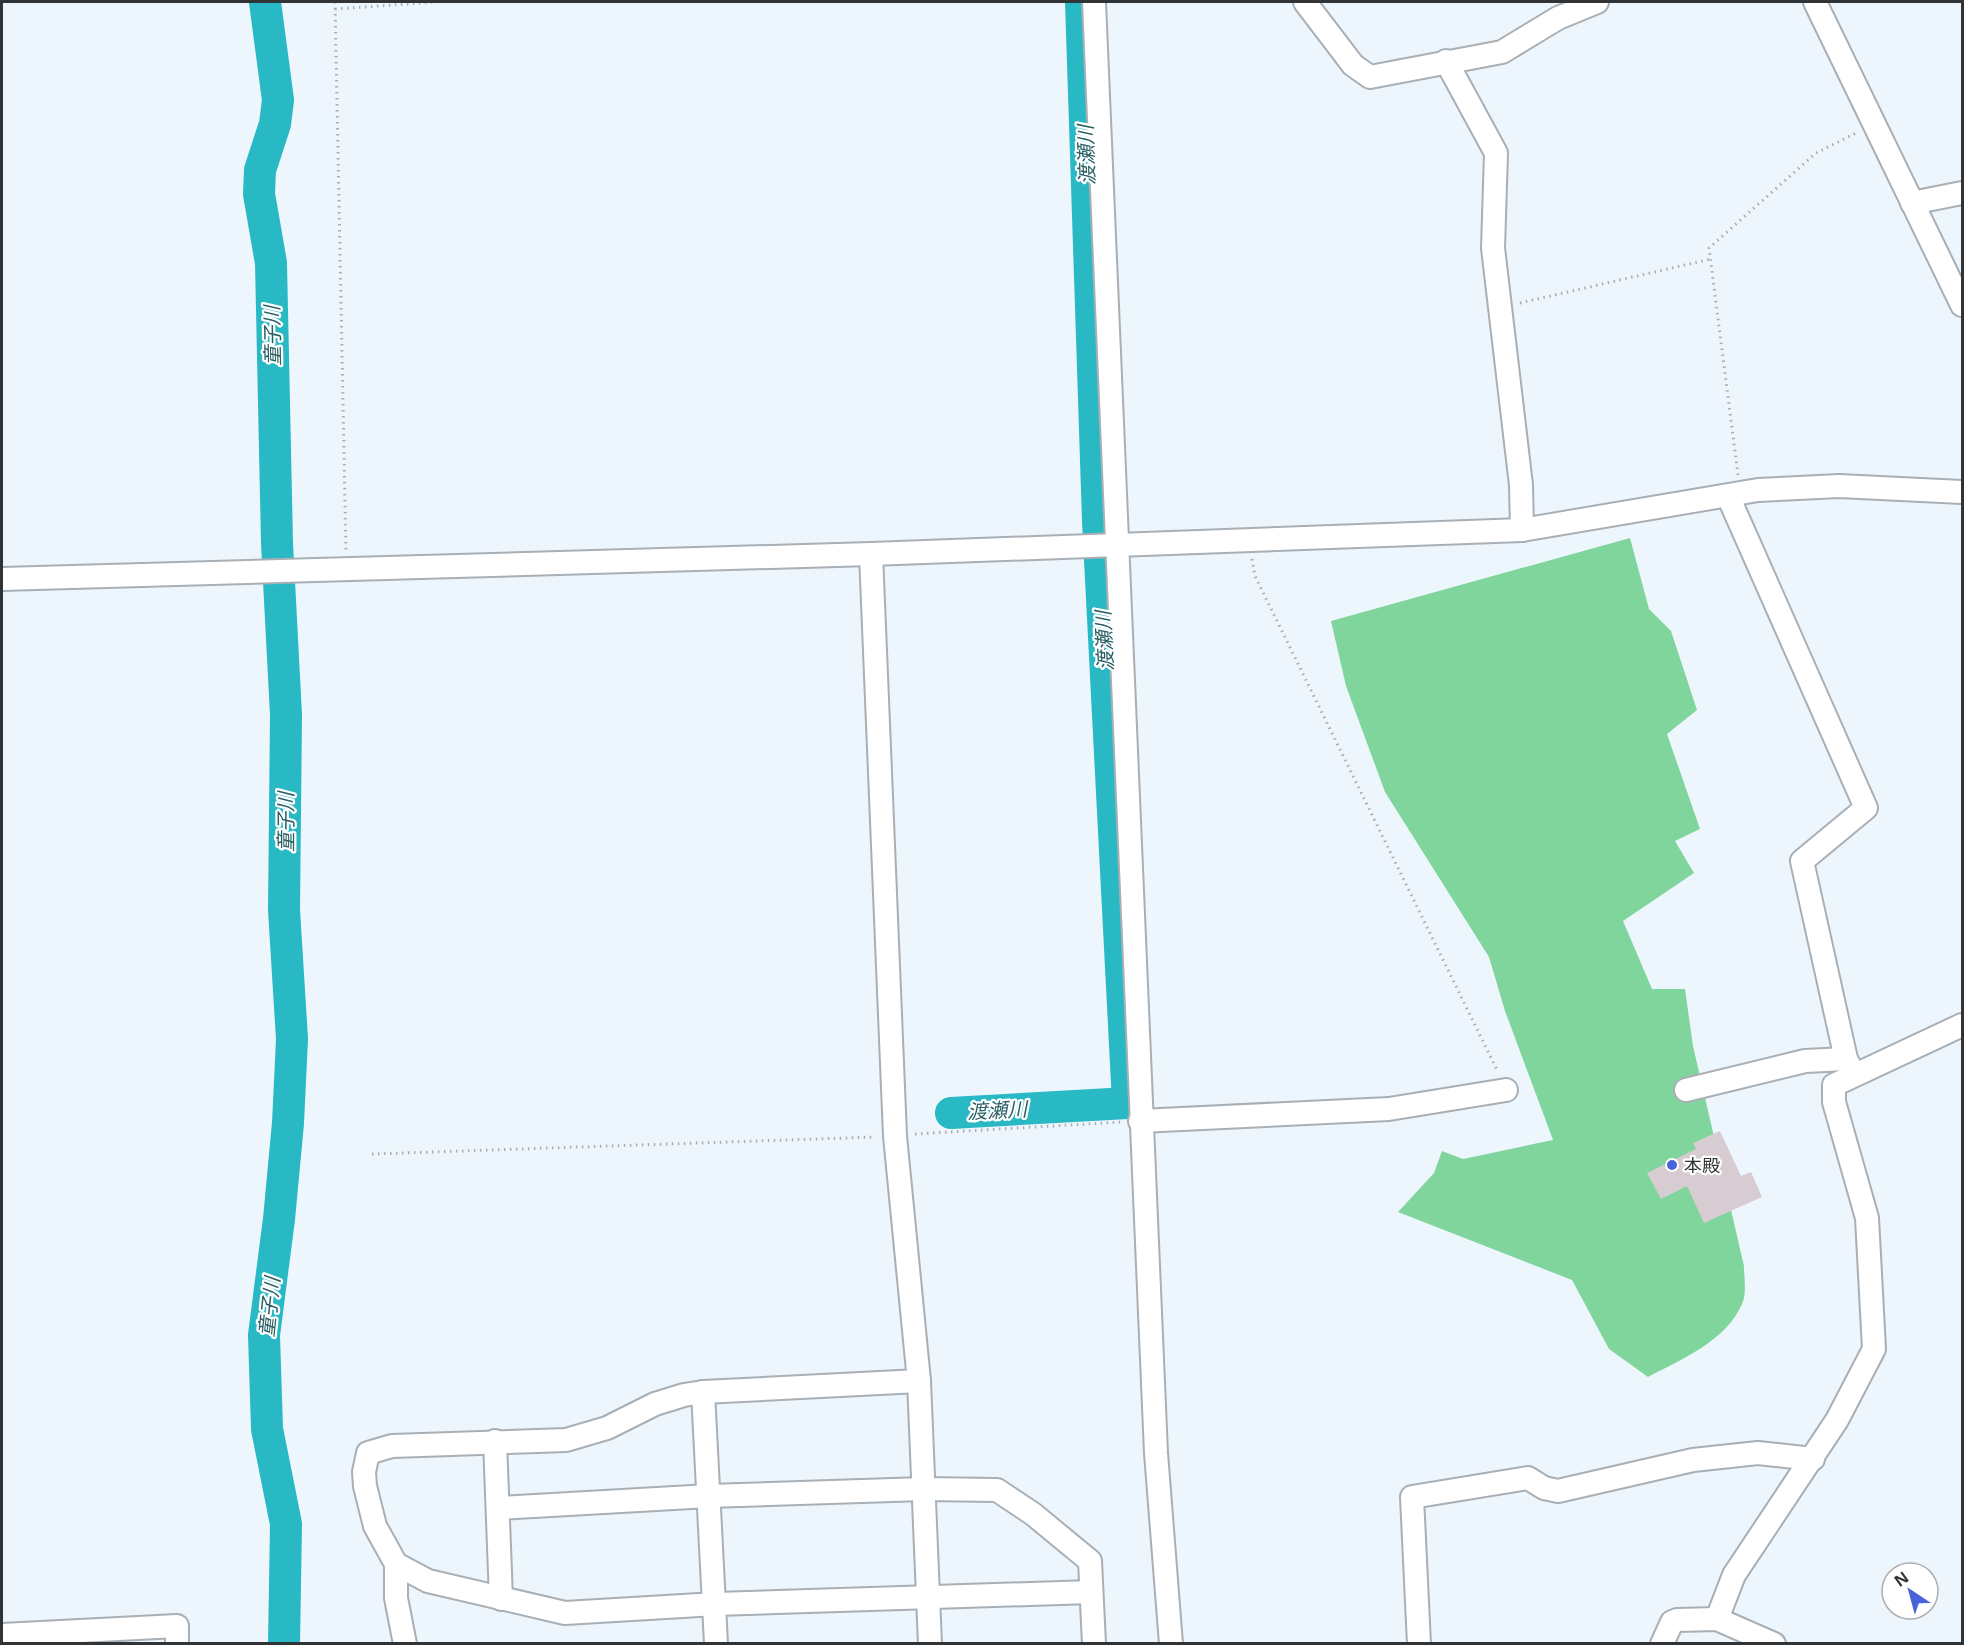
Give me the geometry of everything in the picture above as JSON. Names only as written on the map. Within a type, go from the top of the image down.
[{"type":"street","points":[[1094,2],[1139,1038],[1140,1121],[1156,1453],[1171,1644]]},
{"type":"street","points":[[1305,2],[1353,65],[1370,77],[1502,52],[1558,18],[1597,2]]},
{"type":"street","points":[[1815,2],[1962,305]]},
{"type":"street","points":[[1446,61],[1496,153],[1493,248],[1521,485],[1522,530]]},
{"type":"street","points":[[1912,203],[1962,193]]},
{"type":"street","points":[[2,579],[871,554],[1522,530],[1734,495],[1839,486],[1962,492]]},
{"type":"street","points":[[1734,495],[1866,808],[1802,861],[1850,1066]]},
{"type":"street","points":[[871,554],[895,1136],[919,1381],[930,1644]]},
{"type":"street","points":[[1686,1090],[1805,1061],[1850,1066],[1962,1025]]},
{"type":"street","points":[[1717,1619],[1734,1575],[1813,1459],[1837,1420],[1874,1349],[1867,1218],[1834,1102],[1834,1085],[1850,1066]]},
{"type":"street","points":[[1140,1121],[1389,1109],[1506,1090]]},
{"type":"street","points":[[405,1644],[396,1598],[396,1564],[375,1526],[365,1486],[364,1472],[368,1453],[392,1446],[566,1440],[607,1428],[655,1404],[703,1392],[919,1381]]},
{"type":"street","points":[[703,1392],[716,1604],[716,1644]]},
{"type":"street","points":[[495,1441],[500,1508],[501,1599]]},
{"type":"street","points":[[1419,1644],[1412,1497],[1528,1478],[1544,1488],[1558,1491],[1693,1460],[1758,1453],[1813,1459]]},
{"type":"street","points":[[500,1508],[709,1496],[923,1489],[998,1490],[1033,1514],[1089,1561],[1094,1644]]},
{"type":"street","points":[[396,1564],[428,1581],[565,1613],[716,1604],[1091,1592]]},
{"type":"street","points":[[1662,1644],[1672,1622],[1717,1619],[1774,1644]]},
{"type":"street","points":[[2,1635],[177,1626],[177,1644]]},
{"type":"path","points":[[334,2],[346,570]]},
{"type":"path","points":[[335,9],[436,2]]},
{"type":"path","points":[[1734,495],[1709,248],[1816,153],[1874,124]]},
{"type":"path","points":[[1500,308],[1711,259]]},
{"type":"path","points":[[1248,540],[1255,576],[1506,1090]]},
{"type":"path","points":[[372,1154],[895,1136],[1140,1121]]},
{"type":"green space","points":[[1630,538],[1649,609],[1671,631],[1697,710],[1667,734],[1700,829],[1675,841],[1694,873],[1623,921],[1652,989],[1685,989],[1693,1046],[1744,1266],[1745,1285],[1742,1304],[1735,1317],[1714,1339],[1702,1348],[1648,1377],[1609,1349],[1572,1280],[1398,1212],[1434,1173],[1442,1151],[1463,1159],[1553,1140],[1505,1011],[1489,957],[1385,792],[1346,686],[1331,621]]},
{"type":"building","points":[[1720,1131],[1741,1176],[1751,1172],[1762,1197],[1704,1223],[1687,1186],[1661,1199],[1647,1173],[1696,1149],[1693,1143]]},
{"type":"waterway","name":"童子川","points":[[265,2],[278,100],[275,124],[260,170],[259,194],[271,263],[277,543],[286,715],[284,910],[292,1039],[288,1123],[279,1219],[264,1335],[267,1429],[286,1524],[284,1644]]},
{"type":"waterway","name":"渡瀬川","points":[[951,1113],[1128,1103],[1098,521],[1081,2]]},
{"type":"place","name":"本殿","points":[[1672,1165]]}]
